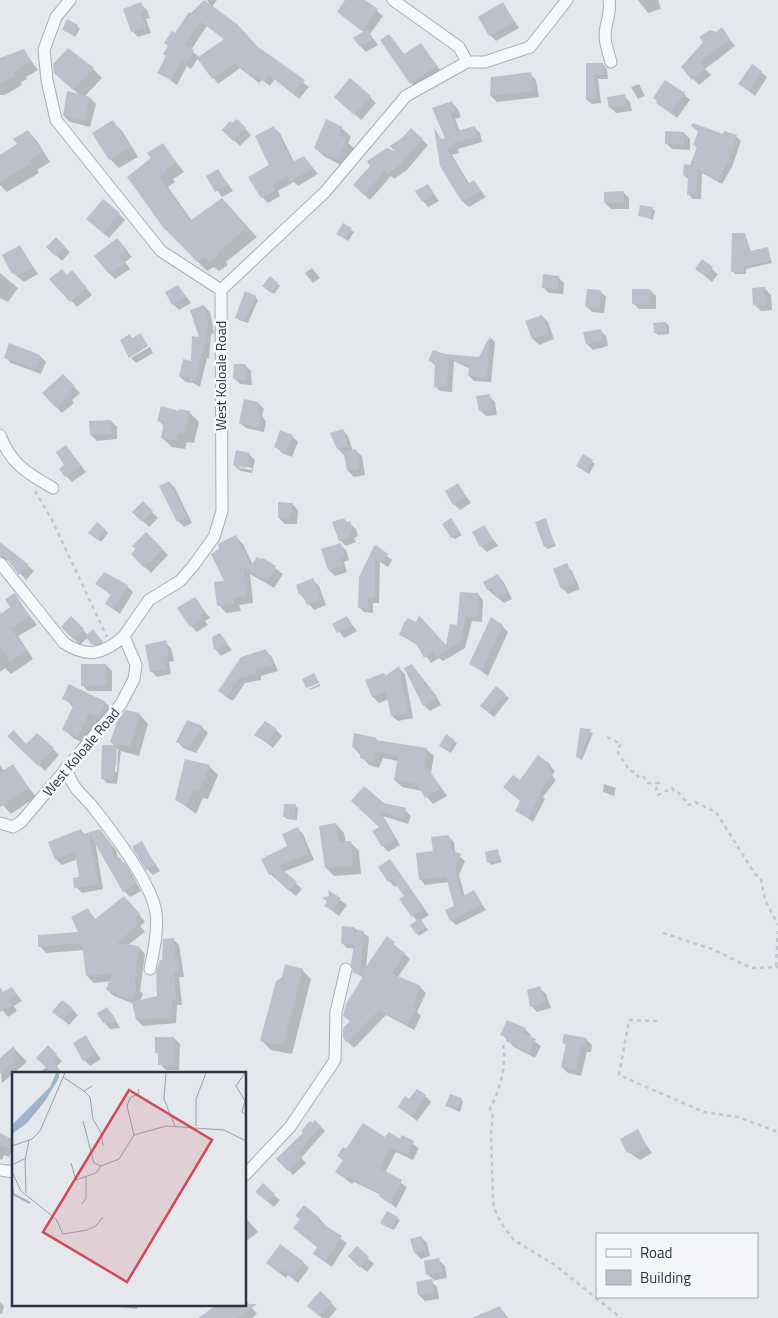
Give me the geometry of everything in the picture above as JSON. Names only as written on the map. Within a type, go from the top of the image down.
[{"type":"street","points":[[70,0],[56,17],[44,50],[56,120],[162,251],[221,290],[324,192],[406,96],[467,62],[485,62],[530,47],[567,0]]},
{"type":"street","points":[[393,0],[459,46],[467,62]]},
{"type":"street","points":[[609,0],[611,11],[606,28],[605,42],[612,62]]},
{"type":"street","name":"West Koloale Road","points":[[0,823],[13,827],[22,822],[121,704],[134,679],[136,665],[124,636],[149,600],[180,580],[194,566],[214,537],[222,511],[221,290]]},
{"type":"street","points":[[0,435],[3,443],[24,472],[53,488]]},
{"type":"street","points":[[0,563],[64,643],[76,651],[95,653],[111,647],[124,636]]},
{"type":"street","points":[[66,768],[78,794],[93,807],[122,843],[142,879],[156,910],[157,935],[150,969]]},
{"type":"street","points":[[246,1174],[290,1126],[335,1060],[336,1012],[346,969]]},
{"type":"path","points":[[24,472],[51,518],[111,647]]},
{"type":"path","points":[[607,737],[621,744],[617,751],[630,771],[636,772],[640,778],[644,777],[648,784],[659,783],[656,789],[658,795],[672,788],[674,791],[677,790],[689,805],[695,802],[716,812],[755,874],[761,879],[764,900],[778,925]]},
{"type":"path","points":[[663,933],[712,948],[751,968],[777,967],[778,930]]},
{"type":"path","points":[[657,1021],[629,1020],[618,1075],[704,1112],[738,1117],[778,1132]]},
{"type":"path","points":[[503,1045],[506,1057],[502,1068],[502,1083],[490,1108],[493,1118],[491,1131],[493,1202],[496,1215],[514,1240],[555,1265],[596,1298]]},
{"type":"path","points":[[596,1298],[621,1318]]},
{"type":"building","points":[[204,0],[237,24],[258,47],[305,80],[293,94],[269,75],[264,81],[256,75],[253,78],[234,63],[212,79],[197,58],[224,39],[201,22],[185,45],[194,50],[185,64],[181,61],[171,80],[157,73],[166,56],[163,54],[168,46],[164,43],[172,31],[175,33],[189,12],[191,13]]},
{"type":"building","points":[[345,0],[365,0],[378,9],[362,31],[337,12]]},
{"type":"building","points":[[141,2],[145,12],[141,13],[146,27],[131,32],[123,9]]},
{"type":"building","points":[[503,2],[514,22],[489,36],[478,17]]},
{"type":"building","points":[[67,19],[78,25],[73,35],[62,30]]},
{"type":"building","points":[[722,27],[730,39],[700,62],[706,68],[692,80],[681,67],[703,42],[699,37],[710,30],[716,32]]},
{"type":"building","points":[[367,29],[373,39],[360,47],[353,38]]},
{"type":"building","points":[[389,34],[404,54],[421,43],[437,66],[410,84],[380,40]]},
{"type":"building","points":[[68,48],[94,68],[73,90],[54,73],[53,64]]},
{"type":"building","points":[[24,49],[31,61],[18,68],[20,70],[14,73],[15,76],[0,84],[0,58]]},
{"type":"building","points":[[586,63],[603,63],[604,75],[594,75],[597,99],[586,100]]},
{"type":"building","points":[[752,64],[762,71],[749,91],[738,84]]},
{"type":"building","points":[[531,72],[534,91],[490,96],[491,77]]},
{"type":"building","points":[[350,78],[371,96],[354,115],[334,97]]},
{"type":"building","points":[[665,80],[685,93],[671,113],[656,103],[657,101],[653,98]]},
{"type":"building","points":[[67,91],[90,97],[84,121],[63,116]]},
{"type":"building","points":[[625,94],[626,105],[609,108],[607,97]]},
{"type":"building","points":[[452,101],[456,111],[450,113],[457,131],[475,126],[477,137],[453,143],[454,147],[447,149],[468,184],[474,180],[481,191],[462,202],[440,166],[434,128],[441,139],[445,138],[432,108]]},
{"type":"building","points":[[237,119],[246,128],[233,141],[222,130],[230,121],[232,123]]},
{"type":"building","points":[[326,119],[343,127],[338,135],[346,139],[338,160],[314,148]]},
{"type":"building","points":[[113,120],[130,147],[109,160],[92,133]]},
{"type":"building","points":[[693,123],[723,134],[724,131],[737,135],[728,162],[717,181],[698,169],[697,195],[687,195],[688,176],[683,175],[684,164],[690,165],[698,145],[693,145],[698,132],[700,133],[691,126]]},
{"type":"building","points":[[274,126],[292,162],[304,156],[313,168],[291,181],[288,176],[273,185],[275,190],[261,198],[248,177],[269,165],[255,136]]},
{"type":"building","points":[[411,128],[423,139],[402,164],[387,174],[385,170],[364,195],[353,185],[370,166],[367,161],[387,148],[396,152],[390,146],[402,138]]},
{"type":"building","points":[[28,130],[42,152],[29,160],[31,163],[0,182],[0,155],[17,144],[13,139]]},
{"type":"building","points":[[665,131],[684,132],[684,144],[665,144]]},
{"type":"building","points":[[163,143],[176,162],[165,170],[167,172],[159,177],[190,221],[222,198],[248,227],[218,252],[219,256],[209,263],[206,257],[197,262],[167,229],[165,230],[127,177],[151,158],[147,153]]},
{"type":"building","points":[[218,169],[228,185],[215,192],[206,176]]},
{"type":"building","points":[[428,184],[434,194],[422,202],[415,191]]},
{"type":"building","points":[[624,191],[624,203],[604,203],[604,192]]},
{"type":"building","points":[[103,199],[120,213],[103,233],[86,219]]},
{"type":"building","points":[[640,205],[653,207],[651,218],[638,216]]},
{"type":"building","points":[[343,223],[352,228],[345,239],[336,234]]},
{"type":"building","points":[[732,233],[745,233],[750,251],[768,247],[771,261],[744,266],[744,272],[731,272]]},
{"type":"building","points":[[56,237],[65,246],[55,256],[46,247]]},
{"type":"building","points":[[117,238],[127,250],[120,256],[125,263],[109,274],[94,256]]},
{"type":"building","points":[[20,245],[33,268],[17,276],[14,272],[12,274],[2,255]]},
{"type":"building","points":[[702,259],[713,267],[706,277],[695,269]]},
{"type":"building","points":[[62,269],[67,275],[72,270],[87,288],[70,302],[49,279]]},
{"type":"building","points":[[543,274],[559,276],[558,289],[542,288]]},
{"type":"building","points":[[270,276],[278,283],[271,293],[262,286]]},
{"type":"building","points":[[178,285],[186,297],[172,305],[165,292]]},
{"type":"building","points":[[765,287],[766,305],[753,305],[752,288]]},
{"type":"building","points":[[587,289],[601,290],[599,308],[585,306]]},
{"type":"building","points":[[632,289],[650,289],[651,303],[632,304]]},
{"type":"building","points":[[245,291],[256,296],[245,321],[235,318]]},
{"type":"building","points":[[204,305],[209,327],[206,328],[204,353],[202,353],[195,381],[189,381],[190,377],[179,377],[183,359],[191,361],[192,336],[199,337],[190,310]]},
{"type":"building","points":[[542,315],[549,333],[532,339],[525,321]]},
{"type":"building","points":[[666,322],[667,332],[654,333],[653,323]]},
{"type":"building","points":[[601,329],[603,341],[586,344],[583,332]]},
{"type":"building","points":[[141,333],[148,346],[129,358],[120,340],[130,334],[132,338]]},
{"type":"building","points":[[490,336],[487,378],[468,376],[469,366],[449,358],[447,387],[434,387],[435,363],[428,361],[433,350],[445,354],[479,357]]},
{"type":"building","points":[[9,343],[40,355],[35,369],[4,358]]},
{"type":"building","points":[[234,364],[245,364],[247,380],[233,379]]},
{"type":"building","points":[[63,374],[75,386],[67,394],[69,396],[56,408],[42,393]]},
{"type":"building","points":[[490,394],[492,409],[479,411],[476,396]]},
{"type":"building","points":[[244,399],[258,402],[258,415],[261,415],[259,427],[239,423]]},
{"type":"building","points":[[161,406],[179,411],[179,409],[190,411],[185,435],[178,433],[177,441],[161,438],[164,422],[157,421]]},
{"type":"building","points":[[111,420],[112,434],[90,435],[89,421]]},
{"type":"building","points":[[343,429],[348,446],[337,449],[330,433]]},
{"type":"building","points":[[280,430],[293,435],[286,452],[274,447]]},
{"type":"building","points":[[66,445],[81,466],[65,477],[59,469],[64,465],[56,452]]},
{"type":"building","points":[[356,449],[359,469],[347,471],[344,452]]},
{"type":"building","points":[[236,450],[250,453],[246,468],[233,465]]},
{"type":"building","points":[[583,454],[593,460],[586,472],[576,466]]},
{"type":"building","points":[[169,481],[187,517],[177,522],[159,486]]},
{"type":"building","points":[[458,483],[466,497],[453,505],[445,491]]},
{"type":"building","points":[[143,501],[153,511],[142,522],[132,512]]},
{"type":"building","points":[[278,502],[293,503],[291,519],[278,518]]},
{"type":"building","points":[[344,518],[346,523],[350,521],[353,530],[349,532],[351,536],[339,541],[332,522]]},
{"type":"building","points":[[451,518],[460,532],[451,538],[442,524]]},
{"type":"building","points":[[546,518],[554,544],[544,547],[535,522]]},
{"type":"building","points":[[97,522],[106,530],[98,540],[88,533]]},
{"type":"building","points":[[485,525],[493,540],[480,547],[472,532]]},
{"type":"building","points":[[146,532],[163,549],[144,568],[131,554],[136,549],[132,546]]},
{"type":"building","points":[[236,535],[251,566],[257,557],[263,558],[276,566],[267,581],[244,568],[246,596],[233,598],[234,604],[217,606],[214,582],[224,581],[211,554],[219,549],[218,544]]},
{"type":"building","points":[[0,542],[29,565],[19,575],[6,558],[0,556]]},
{"type":"building","points":[[341,543],[344,554],[339,556],[342,566],[328,570],[321,549]]},
{"type":"building","points":[[375,544],[375,547],[376,545],[388,554],[382,563],[375,558],[375,598],[368,598],[368,608],[358,608],[359,577]]},
{"type":"building","points":[[567,563],[575,583],[561,589],[553,569]]},
{"type":"building","points":[[104,572],[128,585],[114,609],[105,604],[111,594],[95,584]]},
{"type":"building","points":[[498,574],[507,593],[497,598],[492,588],[487,590],[483,582]]},
{"type":"building","points":[[313,578],[321,599],[307,605],[302,593],[299,595],[296,585]]},
{"type":"building","points":[[460,592],[478,593],[477,617],[466,616],[460,642],[436,657],[434,652],[424,658],[416,643],[399,635],[404,623],[408,618],[416,622],[419,615],[446,645],[450,624],[457,625]]},
{"type":"building","points":[[15,593],[30,617],[11,628],[27,651],[10,662],[0,647],[0,612],[1,614],[10,607],[5,599]]},
{"type":"building","points":[[195,597],[205,611],[200,615],[203,618],[190,627],[177,608]]},
{"type":"building","points":[[71,616],[84,629],[74,640],[61,627]]},
{"type":"building","points":[[347,616],[352,625],[337,633],[332,624]]},
{"type":"building","points":[[491,617],[503,625],[482,671],[469,664]]},
{"type":"building","points":[[93,629],[103,642],[92,645],[85,636]]},
{"type":"building","points":[[220,633],[228,644],[214,650],[212,637]]},
{"type":"building","points":[[166,640],[169,656],[164,657],[166,669],[150,672],[145,645]]},
{"type":"building","points":[[266,649],[273,665],[255,670],[256,674],[239,678],[227,696],[218,691],[241,657]]},
{"type":"building","points":[[81,664],[106,664],[107,685],[81,686]]},
{"type":"building","points":[[412,664],[428,688],[430,687],[436,699],[423,706],[404,668]]},
{"type":"building","points":[[399,666],[408,713],[391,716],[386,692],[372,697],[365,680],[384,673],[385,676]]},
{"type":"building","points":[[314,673],[319,683],[306,688],[302,679]]},
{"type":"building","points":[[69,684],[106,702],[99,718],[89,713],[78,737],[62,730],[74,704],[62,699]]},
{"type":"building","points":[[496,686],[505,693],[489,713],[480,706]]},
{"type":"building","points":[[126,710],[140,713],[130,747],[110,742],[118,719]]},
{"type":"building","points":[[187,720],[203,726],[190,748],[176,742]]},
{"type":"building","points":[[265,721],[277,729],[267,743],[254,735]]},
{"type":"building","points":[[580,728],[591,729],[580,758],[576,757]]},
{"type":"building","points":[[14,730],[26,744],[37,733],[54,748],[38,766],[7,736]]},
{"type":"building","points":[[354,733],[377,738],[376,740],[427,748],[424,768],[429,769],[440,789],[425,798],[415,781],[414,784],[394,780],[398,756],[375,751],[372,762],[360,758],[361,750],[352,747]]},
{"type":"building","points":[[446,734],[455,740],[448,751],[439,746]]},
{"type":"building","points":[[102,745],[117,745],[113,780],[101,779]]},
{"type":"building","points":[[538,755],[551,765],[548,771],[552,774],[539,792],[541,793],[528,818],[515,811],[520,801],[503,787],[513,775],[520,780]]},
{"type":"building","points":[[185,759],[210,765],[199,791],[194,789],[186,806],[175,800]]},
{"type":"building","points":[[13,764],[29,788],[0,807],[0,773]]},
{"type":"building","points":[[364,786],[384,803],[406,808],[403,819],[379,811],[395,839],[382,847],[372,831],[379,827],[351,801]]},
{"type":"building","points":[[284,804],[296,804],[294,818],[283,817]]},
{"type":"building","points":[[336,823],[339,842],[351,841],[353,866],[325,868],[319,826]]},
{"type":"building","points":[[298,827],[309,854],[278,866],[297,882],[289,891],[276,879],[273,873],[269,875],[261,859],[266,857],[265,854],[267,856],[287,846],[282,834]]},
{"type":"building","points":[[81,829],[83,834],[100,829],[110,842],[115,860],[120,857],[136,884],[123,892],[89,833],[98,884],[74,888],[73,878],[79,877],[75,852],[55,860],[48,842]]},
{"type":"building","points":[[449,835],[451,850],[461,854],[455,869],[462,897],[474,890],[482,904],[450,921],[445,910],[454,906],[446,877],[419,880],[416,853],[433,851],[431,837]]},
{"type":"building","points":[[142,841],[155,865],[146,870],[133,849],[133,846]]},
{"type":"building","points":[[498,849],[500,860],[487,863],[485,852]]},
{"type":"building","points":[[390,859],[424,908],[412,917],[399,899],[404,896],[392,879],[388,882],[378,867]]},
{"type":"building","points":[[328,890],[341,898],[333,911],[324,906],[327,901],[322,898],[329,896]]},
{"type":"building","points":[[124,896],[140,914],[135,918],[139,924],[117,943],[139,946],[134,984],[137,986],[132,1000],[106,990],[112,973],[86,976],[82,943],[38,947],[38,935],[78,932],[71,917],[88,908],[94,920]]},
{"type":"building","points":[[420,918],[426,927],[416,934],[410,925]]},
{"type":"building","points":[[342,926],[354,927],[354,933],[357,930],[364,931],[360,974],[353,973],[351,963],[354,945],[341,943]]},
{"type":"building","points":[[387,936],[395,942],[393,945],[405,953],[393,974],[421,986],[412,1007],[416,1009],[408,1025],[379,1010],[347,1043],[343,1038],[343,1028],[350,1021],[343,1016],[346,1004],[364,975],[361,974]]},
{"type":"building","points":[[174,938],[175,959],[178,959],[179,971],[174,972],[176,999],[172,1000],[171,1018],[136,1020],[132,1002],[157,996],[156,973],[160,960],[162,960],[163,939]]},
{"type":"building","points":[[285,964],[303,969],[283,1045],[260,1041],[276,981],[282,977]]},
{"type":"building","points":[[540,986],[546,1002],[530,1007],[527,990]]},
{"type":"building","points":[[0,987],[3,992],[12,987],[17,995],[9,1000],[12,1005],[0,1012]]},
{"type":"building","points":[[62,1000],[73,1008],[63,1020],[52,1012]]},
{"type":"building","points":[[107,1007],[116,1022],[103,1023],[97,1013]]},
{"type":"building","points":[[507,1020],[526,1028],[523,1033],[536,1039],[529,1053],[506,1041],[508,1038],[500,1035]]},
{"type":"building","points":[[564,1034],[587,1038],[586,1047],[581,1046],[576,1071],[561,1067],[566,1044],[562,1043]]},
{"type":"building","points":[[86,1035],[96,1053],[83,1061],[73,1043]]},
{"type":"building","points":[[155,1037],[174,1037],[174,1065],[158,1065],[158,1053],[155,1053]]},
{"type":"building","points":[[48,1045],[57,1054],[52,1060],[59,1072],[51,1072],[36,1058]]},
{"type":"building","points":[[14,1046],[14,1063],[0,1074],[0,1058]]},
{"type":"building","points":[[417,1089],[426,1095],[411,1116],[398,1107],[405,1096],[409,1099]]},
{"type":"building","points":[[450,1094],[462,1098],[457,1110],[445,1106]]},
{"type":"building","points":[[315,1120],[321,1126],[298,1152],[302,1157],[288,1171],[276,1159],[303,1133],[301,1131],[310,1121],[313,1123]]},
{"type":"building","points":[[363,1123],[385,1137],[389,1132],[400,1139],[402,1135],[414,1141],[407,1155],[390,1147],[379,1168],[402,1180],[390,1204],[379,1196],[380,1194],[335,1172],[343,1160],[337,1156],[343,1147],[346,1149]]},
{"type":"building","points":[[638,1129],[647,1147],[633,1155],[631,1151],[627,1153],[620,1139]]},
{"type":"building","points":[[0,1133],[12,1139],[12,1150],[0,1145]]},
{"type":"building","points":[[263,1183],[275,1194],[268,1202],[255,1192]]},
{"type":"building","points":[[304,1205],[320,1218],[318,1221],[342,1236],[325,1262],[313,1254],[317,1247],[293,1228],[300,1219],[295,1216]]},
{"type":"building","points":[[387,1211],[398,1217],[391,1229],[380,1223]]},
{"type":"building","points":[[421,1236],[425,1250],[414,1253],[410,1239]]},
{"type":"building","points":[[280,1244],[304,1262],[292,1278],[282,1270],[279,1273],[266,1263]]},
{"type":"building","points":[[357,1246],[369,1257],[360,1268],[348,1256]]},
{"type":"building","points":[[439,1258],[442,1272],[426,1275],[424,1261]]},
{"type":"building","points":[[432,1279],[434,1293],[418,1295],[416,1282]]},
{"type":"building","points":[[320,1291],[332,1302],[319,1316],[307,1306]]},
{"type":"building","points":[[257,1304],[238,1318],[198,1318],[215,1306]]},
{"type":"building","points":[[500,1306],[505,1318],[472,1318]]}]
